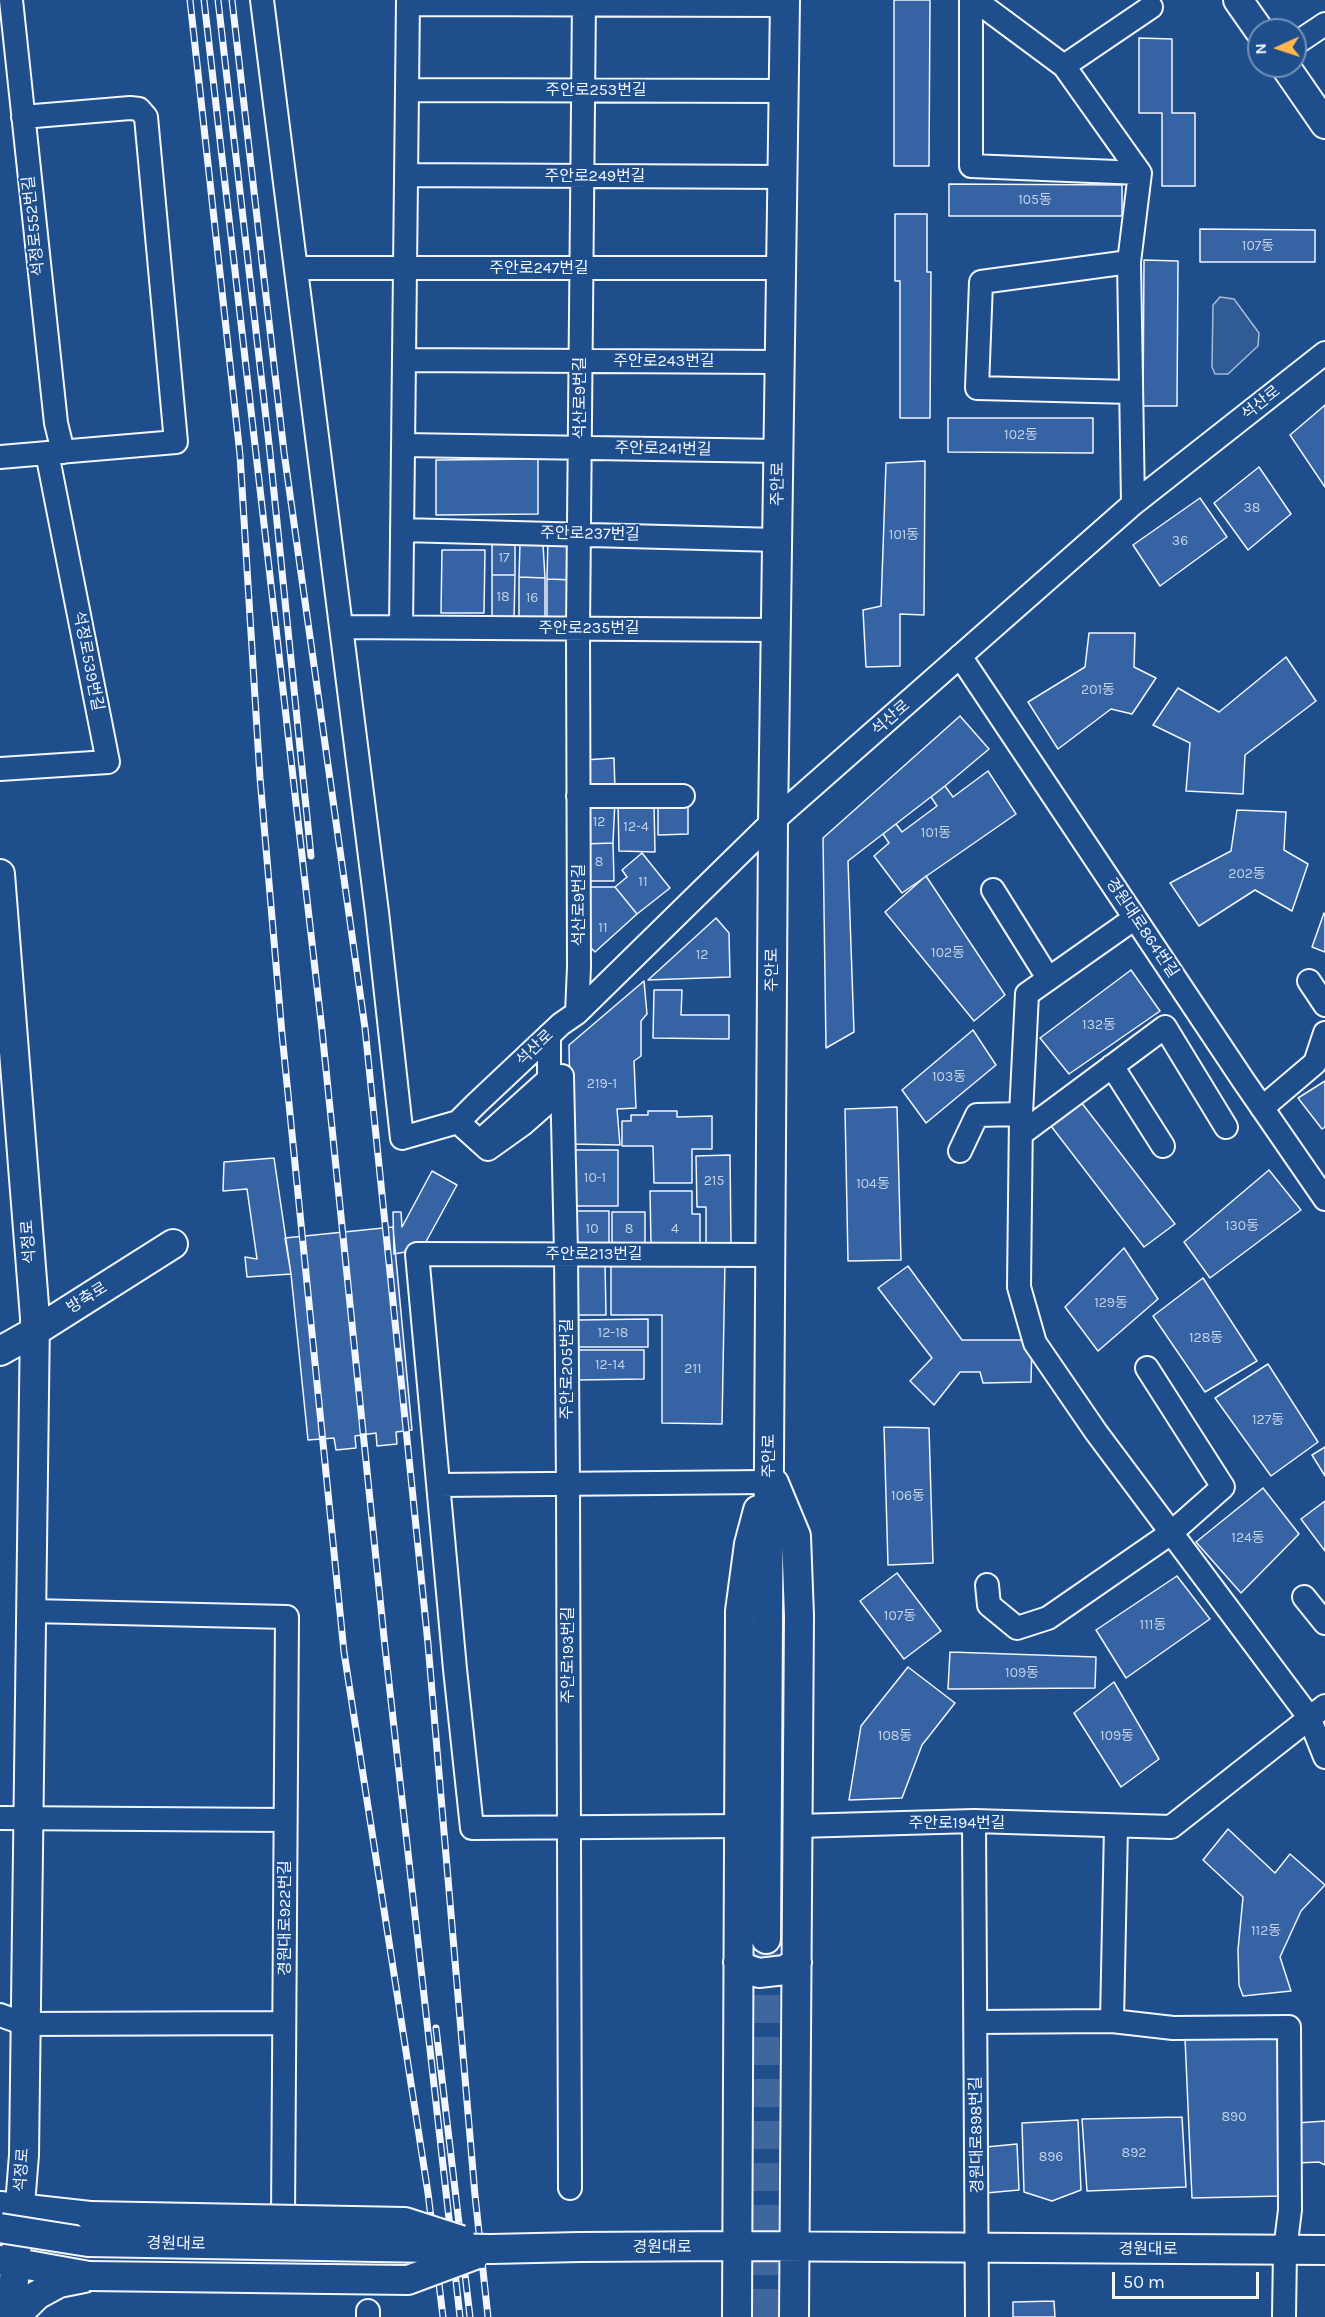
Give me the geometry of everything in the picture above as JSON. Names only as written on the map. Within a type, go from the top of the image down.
[{"type":"main road","points":[[1238,0],[1251,18]]},
{"type":"main road","name":"주안로","points":[[766,1939],[773,822],[785,2]]},
{"type":"main road","points":[[1293,78],[1325,124]]},
{"type":"main road","name":"석정로","points":[[0,874],[34,1332],[28,1818],[13,2019],[24,2155],[6,2214],[13,2317]]},
{"type":"main road","name":"방축로","points":[[0,1351],[174,1244]]},
{"type":"main road","points":[[768,1476],[796,1536],[799,1616],[794,2317]]},
{"type":"main road","points":[[737,2317],[740,1611],[749,1544],[768,1476]]},
{"type":"main road","points":[[738,1962],[747,1969],[759,1973],[785,1970],[797,1962]]},
{"type":"main road","points":[[6,2214],[405,2222],[491,2249]]},
{"type":"main road","name":"경원대로","points":[[6,2214],[88,2242],[491,2249],[737,2246],[1325,2250]]},
{"type":"main road","points":[[8,2262],[89,2276],[408,2280],[491,2249]]},
{"type":"main road","points":[[13,2317],[37,2295],[59,2283],[89,2276]]},
{"type":"street","name":"석정로552번길","points":[[11,0],[56,423],[55,452]]},
{"type":"street","points":[[262,0],[377,912],[402,1138],[458,1122],[488,1149],[523,1124],[549,1101],[549,1079],[562,1024]]},
{"type":"street","points":[[973,0],[1064,66],[1140,172],[1129,262],[1133,504]]},
{"type":"street","points":[[973,0],[970,166],[1140,172]]},
{"type":"street","points":[[401,627],[408,2],[785,2]]},
{"type":"street","name":"석산로9번길","points":[[562,1024],[579,967],[578,534],[584,2]]},
{"type":"street","points":[[1064,66],[1151,7]]},
{"type":"street","points":[[1307,36],[1325,24]]},
{"type":"street","name":"주안로253번길","points":[[408,90],[784,91]]},
{"type":"street","points":[[0,457],[176,442],[146,117],[138,109],[130,108],[23,117]]},
{"type":"street","name":"주안로249번길","points":[[407,175],[783,177]]},
{"type":"street","points":[[1129,262],[981,282],[977,388],[1131,392]]},
{"type":"street","name":"주안로247번길","points":[[296,268],[782,268]]},
{"type":"street","name":"석산로","points":[[458,1122],[773,822],[1133,504],[1325,353]]},
{"type":"street","name":"주안로243번길","points":[[405,360],[780,362]]},
{"type":"street","name":"주안로241번길","points":[[404,445],[779,451]]},
{"type":"street","name":"석정로539번길","points":[[0,769],[108,762],[55,452]]},
{"type":"street","name":"주안로237번길","points":[[402,530],[777,540]]},
{"type":"street","name":"주안로235번길","points":[[341,627],[776,630]]},
{"type":"street","name":"경원대로864번길","points":[[960,657],[1325,1199]]},
{"type":"street","points":[[578,796],[683,796]]},
{"type":"street","points":[[993,890],[1048,978]]},
{"type":"street","points":[[1135,918],[1027,994],[1021,1124],[1019,1287],[1035,1342],[1104,1427],[1171,1533],[1317,1712],[1325,1757]]},
{"type":"street","points":[[1309,981],[1325,1005]]},
{"type":"street","name":"주안로205번길","points":[[562,1024],[568,1483]]},
{"type":"street","points":[[960,1151],[977,1115],[1021,1124],[1112,1066],[1164,1027],[1226,1127]]},
{"type":"street","points":[[1262,1108],[1315,1063],[1325,1033]]},
{"type":"street","points":[[1112,1066],[1163,1146]]},
{"type":"street","name":"주안로213번길","points":[[439,1485],[417,1254],[770,1255]]},
{"type":"street","points":[[987,1585],[989,1605],[1017,1628],[1048,1618],[1171,1533],[1223,1487],[1147,1368]]},
{"type":"street","points":[[739,1826],[472,1828],[439,1485],[768,1476]]},
{"type":"street","name":"주안로193번길","points":[[568,1483],[568,1827]]},
{"type":"street","points":[[1304,1597],[1325,1623]]},
{"type":"street","name":"경원대로922번길","points":[[31,1611],[287,1617],[283,2218]]},
{"type":"street","name":"주안로194번길","points":[[798,1826],[974,1821],[1171,1827],[1317,1712]]},
{"type":"street","points":[[0,1818],[285,1820]]},
{"type":"street","name":"경원대로898번길","points":[[974,1821],[977,2317]]},
{"type":"street","points":[[1112,2021],[1116,1826]]},
{"type":"street","points":[[568,1827],[570,2188]]},
{"type":"street","points":[[13,2019],[284,2023]]},
{"type":"street","points":[[976,2022],[1112,2021],[1173,2028],[1289,2026],[1290,2210],[1285,2250],[1284,2317]]},
{"type":"shaded area","points":[[1220,297],[1234,299],[1259,333],[1258,346],[1228,374],[1215,374],[1212,367],[1213,305]]},
{"type":"building","points":[[894,0],[930,0],[929,166],[894,166]]},
{"type":"building","points":[[1139,38],[1172,39],[1172,113],[1195,113],[1195,186],[1162,186],[1162,113],[1139,113]]},
{"type":"building","points":[[949,184],[1122,185],[1122,216],[949,216]]},
{"type":"building","points":[[895,214],[927,214],[927,272],[931,272],[930,418],[900,418],[900,281],[895,281]]},
{"type":"building","points":[[1200,229],[1315,230],[1315,262],[1200,262]]},
{"type":"building","points":[[1144,260],[1178,261],[1177,406],[1143,406]]},
{"type":"building","points":[[1325,405],[1325,487],[1290,435]]},
{"type":"building","points":[[948,418],[1093,418],[1093,453],[948,452]]},
{"type":"building","points":[[538,459],[538,514],[436,515],[436,460]]},
{"type":"building","points":[[925,461],[924,615],[900,614],[900,666],[866,667],[863,610],[881,606],[886,463]]},
{"type":"building","points":[[1259,467],[1291,514],[1248,550],[1214,503]]},
{"type":"building","points":[[1200,498],[1227,537],[1160,586],[1133,545]]},
{"type":"building","points":[[492,537],[515,541],[515,575],[492,575]]},
{"type":"building","points":[[548,539],[574,547],[574,580],[547,579]]},
{"type":"building","points":[[520,543],[543,544],[545,578],[519,577]]},
{"type":"building","points":[[442,550],[485,550],[484,613],[441,613]]},
{"type":"building","points":[[492,575],[515,575],[514,619],[492,619]]},
{"type":"building","points":[[519,577],[545,578],[545,618],[519,618]]},
{"type":"building","points":[[547,579],[574,580],[574,610],[563,620],[547,619]]},
{"type":"building","points":[[1089,633],[1135,633],[1134,667],[1156,678],[1132,714],[1111,709],[1058,749],[1028,702],[1085,667]]},
{"type":"building","points":[[1286,657],[1316,701],[1245,755],[1243,794],[1186,791],[1190,743],[1153,725],[1178,688],[1219,712]]},
{"type":"building","points":[[960,716],[989,749],[848,861],[854,1032],[826,1048],[823,838]]},
{"type":"building","points":[[614,758],[615,791],[584,791],[584,760]]},
{"type":"building","points":[[988,771],[1016,814],[902,893],[874,856],[889,843],[883,834],[896,824],[902,832],[937,806],[931,797],[945,786],[953,797]]},
{"type":"building","points":[[584,800],[615,800],[613,843],[584,844]]},
{"type":"building","points":[[658,802],[688,802],[688,834],[658,835]]},
{"type":"building","points":[[618,803],[654,804],[655,852],[619,851]]},
{"type":"building","points":[[1237,810],[1286,812],[1284,850],[1308,864],[1292,911],[1255,890],[1199,926],[1170,883],[1231,851]]},
{"type":"building","points":[[613,843],[614,881],[584,881],[584,844]]},
{"type":"building","points":[[642,853],[670,888],[637,914],[615,887],[627,877],[622,870]]},
{"type":"building","points":[[926,876],[1005,995],[974,1021],[885,912]]},
{"type":"building","points":[[585,887],[615,887],[637,914],[595,952],[585,942]]},
{"type":"building","points":[[1325,914],[1325,952],[1312,947]]},
{"type":"building","points":[[716,918],[729,933],[730,977],[648,980]]},
{"type":"building","points":[[1131,970],[1160,1011],[1069,1074],[1040,1038]]},
{"type":"building","points":[[644,981],[647,1014],[641,1021],[641,1056],[634,1061],[636,1108],[617,1109],[620,1145],[571,1144],[569,1045]]},
{"type":"building","points":[[654,990],[682,990],[681,1015],[729,1015],[729,1039],[653,1038]]},
{"type":"building","points":[[973,1030],[996,1065],[926,1123],[902,1090]]},
{"type":"building","points":[[1325,1081],[1325,1127],[1322,1129],[1298,1098]]},
{"type":"building","points":[[1081,1102],[1175,1224],[1144,1247],[1051,1126]]},
{"type":"building","points":[[897,1107],[901,1260],[848,1261],[845,1109]]},
{"type":"building","points":[[648,1111],[677,1111],[677,1117],[712,1116],[712,1149],[692,1149],[692,1183],[654,1183],[653,1146],[622,1146],[622,1121],[631,1121],[631,1115],[648,1115]]},
{"type":"building","points":[[572,1150],[618,1150],[618,1206],[573,1206]]},
{"type":"building","points":[[730,1155],[731,1243],[706,1243],[706,1207],[697,1207],[696,1156]]},
{"type":"building","points":[[274,1158],[291,1274],[247,1277],[245,1257],[257,1259],[247,1189],[223,1191],[224,1162]]},
{"type":"building","points":[[1269,1170],[1301,1210],[1210,1278],[1184,1242]]},
{"type":"building","points":[[432,1171],[457,1185],[422,1249],[394,1254],[393,1212],[401,1212],[402,1227]]},
{"type":"building","points":[[650,1191],[692,1191],[692,1214],[700,1214],[700,1243],[651,1244]]},
{"type":"building","points":[[574,1211],[609,1211],[609,1246],[574,1246]]},
{"type":"building","points":[[612,1212],[645,1212],[645,1246],[612,1245]]},
{"type":"building","points":[[393,1227],[412,1430],[396,1432],[397,1444],[377,1446],[376,1433],[355,1436],[356,1448],[336,1450],[334,1438],[308,1440],[291,1274],[285,1238]]},
{"type":"building","points":[[1124,1248],[1158,1299],[1098,1351],[1065,1307]]},
{"type":"building","points":[[575,1262],[605,1262],[606,1315],[575,1315]]},
{"type":"building","points":[[611,1262],[725,1262],[722,1424],[662,1423],[662,1315],[611,1315]]},
{"type":"building","points":[[908,1266],[962,1340],[1032,1340],[1031,1382],[983,1383],[980,1372],[960,1372],[934,1405],[910,1381],[932,1358],[878,1288]]},
{"type":"building","points":[[1203,1278],[1257,1361],[1205,1392],[1153,1316]]},
{"type":"building","points":[[648,1319],[648,1347],[578,1347],[578,1320]]},
{"type":"building","points":[[576,1350],[644,1350],[644,1379],[576,1380]]},
{"type":"building","points":[[1268,1364],[1318,1442],[1271,1476],[1215,1398]]},
{"type":"building","points":[[884,1427],[929,1428],[933,1563],[888,1565]]},
{"type":"building","points":[[1325,1447],[1325,1476],[1312,1455]]},
{"type":"building","points":[[1263,1488],[1299,1534],[1241,1593],[1196,1542]]},
{"type":"building","points":[[1325,1501],[1325,1551],[1301,1519]]},
{"type":"building","points":[[897,1573],[941,1631],[904,1659],[860,1601]]},
{"type":"building","points":[[1177,1576],[1210,1619],[1126,1678],[1096,1630]]},
{"type":"building","points":[[950,1652],[1096,1657],[1095,1688],[948,1689]]},
{"type":"building","points":[[908,1667],[955,1703],[922,1745],[902,1798],[849,1800],[861,1726]]},
{"type":"building","points":[[1114,1682],[1159,1759],[1121,1787],[1074,1713]]},
{"type":"building","points":[[1228,1829],[1275,1873],[1290,1854],[1325,1885],[1301,1911],[1280,1957],[1291,1991],[1243,1996],[1239,1985],[1238,1950],[1243,1897],[1203,1860]]},
{"type":"building","points":[[1277,2034],[1282,2196],[1192,2198],[1185,2038]]},
{"type":"building","points":[[1182,2117],[1186,2187],[1087,2191],[1082,2119]]},
{"type":"building","points":[[1078,2120],[1081,2190],[1052,2201],[1024,2192],[1022,2123]]},
{"type":"building","points":[[1325,2121],[1325,2165],[1319,2162],[1296,2163],[1297,2123]]},
{"type":"building","points":[[1017,2144],[1019,2190],[986,2193],[986,2147]]},
{"type":"building","points":[[1054,2301],[1055,2317],[1013,2317],[1013,2302]]},
{"type":"tunnel","points":[[764,2317],[766,1939]]},
{"type":"railway","points":[[190,0],[240,455],[260,778],[282,1034],[344,1652],[428,2193],[443,2317]]},
{"type":"railway","points":[[204,0],[322,1030],[385,1647],[460,2317]]},
{"type":"railway","points":[[218,0],[270,453],[311,856]]},
{"type":"railway","points":[[232,0],[284,452],[365,1028],[428,1644],[475,2195],[488,2317]]},
{"type":"railway","points":[[436,2028],[470,2317]]}]
